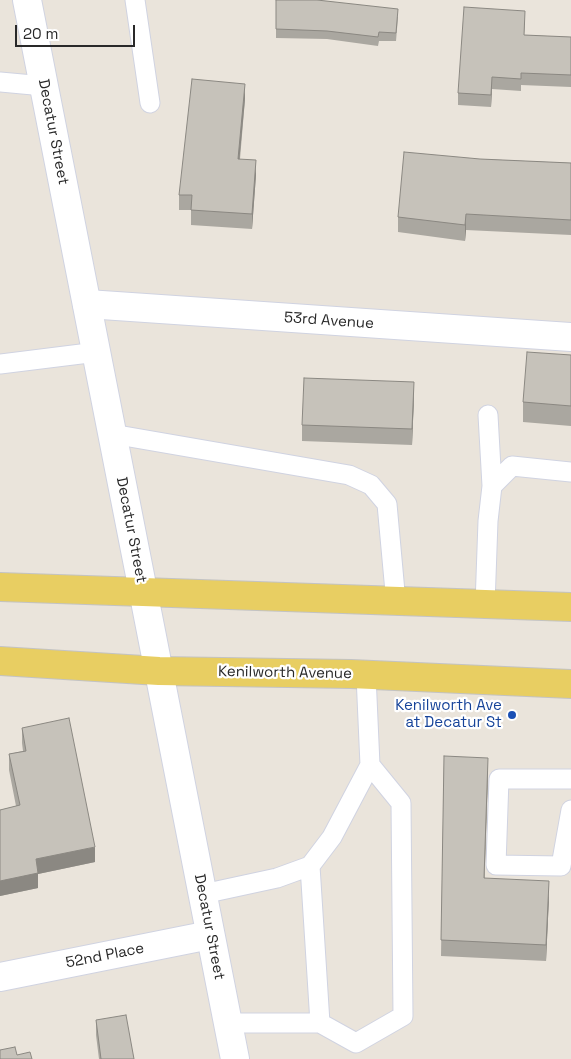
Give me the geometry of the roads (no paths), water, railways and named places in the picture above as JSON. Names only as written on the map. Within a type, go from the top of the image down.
[{"type":"main road","points":[[0,587],[143,591],[396,603],[571,607]]},
{"type":"main road","name":"Kenilworth Avenue","points":[[0,661],[159,671],[366,675],[571,684]]},
{"type":"street","name":"Decatur Street","points":[[27,0],[235,1059]]},
{"type":"street","name":"53rd Avenue","points":[[87,304],[571,337]]},
{"type":"street","name":"52nd Place","points":[[0,977],[210,935]]},
{"type":"lane","points":[[135,0],[150,103]]},
{"type":"lane","points":[[0,82],[44,86]]},
{"type":"lane","points":[[0,364],[97,352]]},
{"type":"lane","points":[[485,605],[488,521],[492,486],[488,415]]},
{"type":"lane","points":[[112,434],[348,474],[371,485],[387,504],[396,603]]},
{"type":"lane","points":[[492,486],[512,466],[571,472]]},
{"type":"lane","points":[[203,894],[277,878],[310,866],[332,837],[370,765],[366,675]]},
{"type":"lane","points":[[228,1023],[320,1023],[356,1043],[403,1016],[401,803],[370,765]]},
{"type":"lane","points":[[571,779],[499,779],[496,864],[561,866],[571,810]]},
{"type":"lane","points":[[310,866],[320,1023]]},
{"type":"place","name":"Kenilworth Ave at Decatur St","points":[[512,715]]}]
